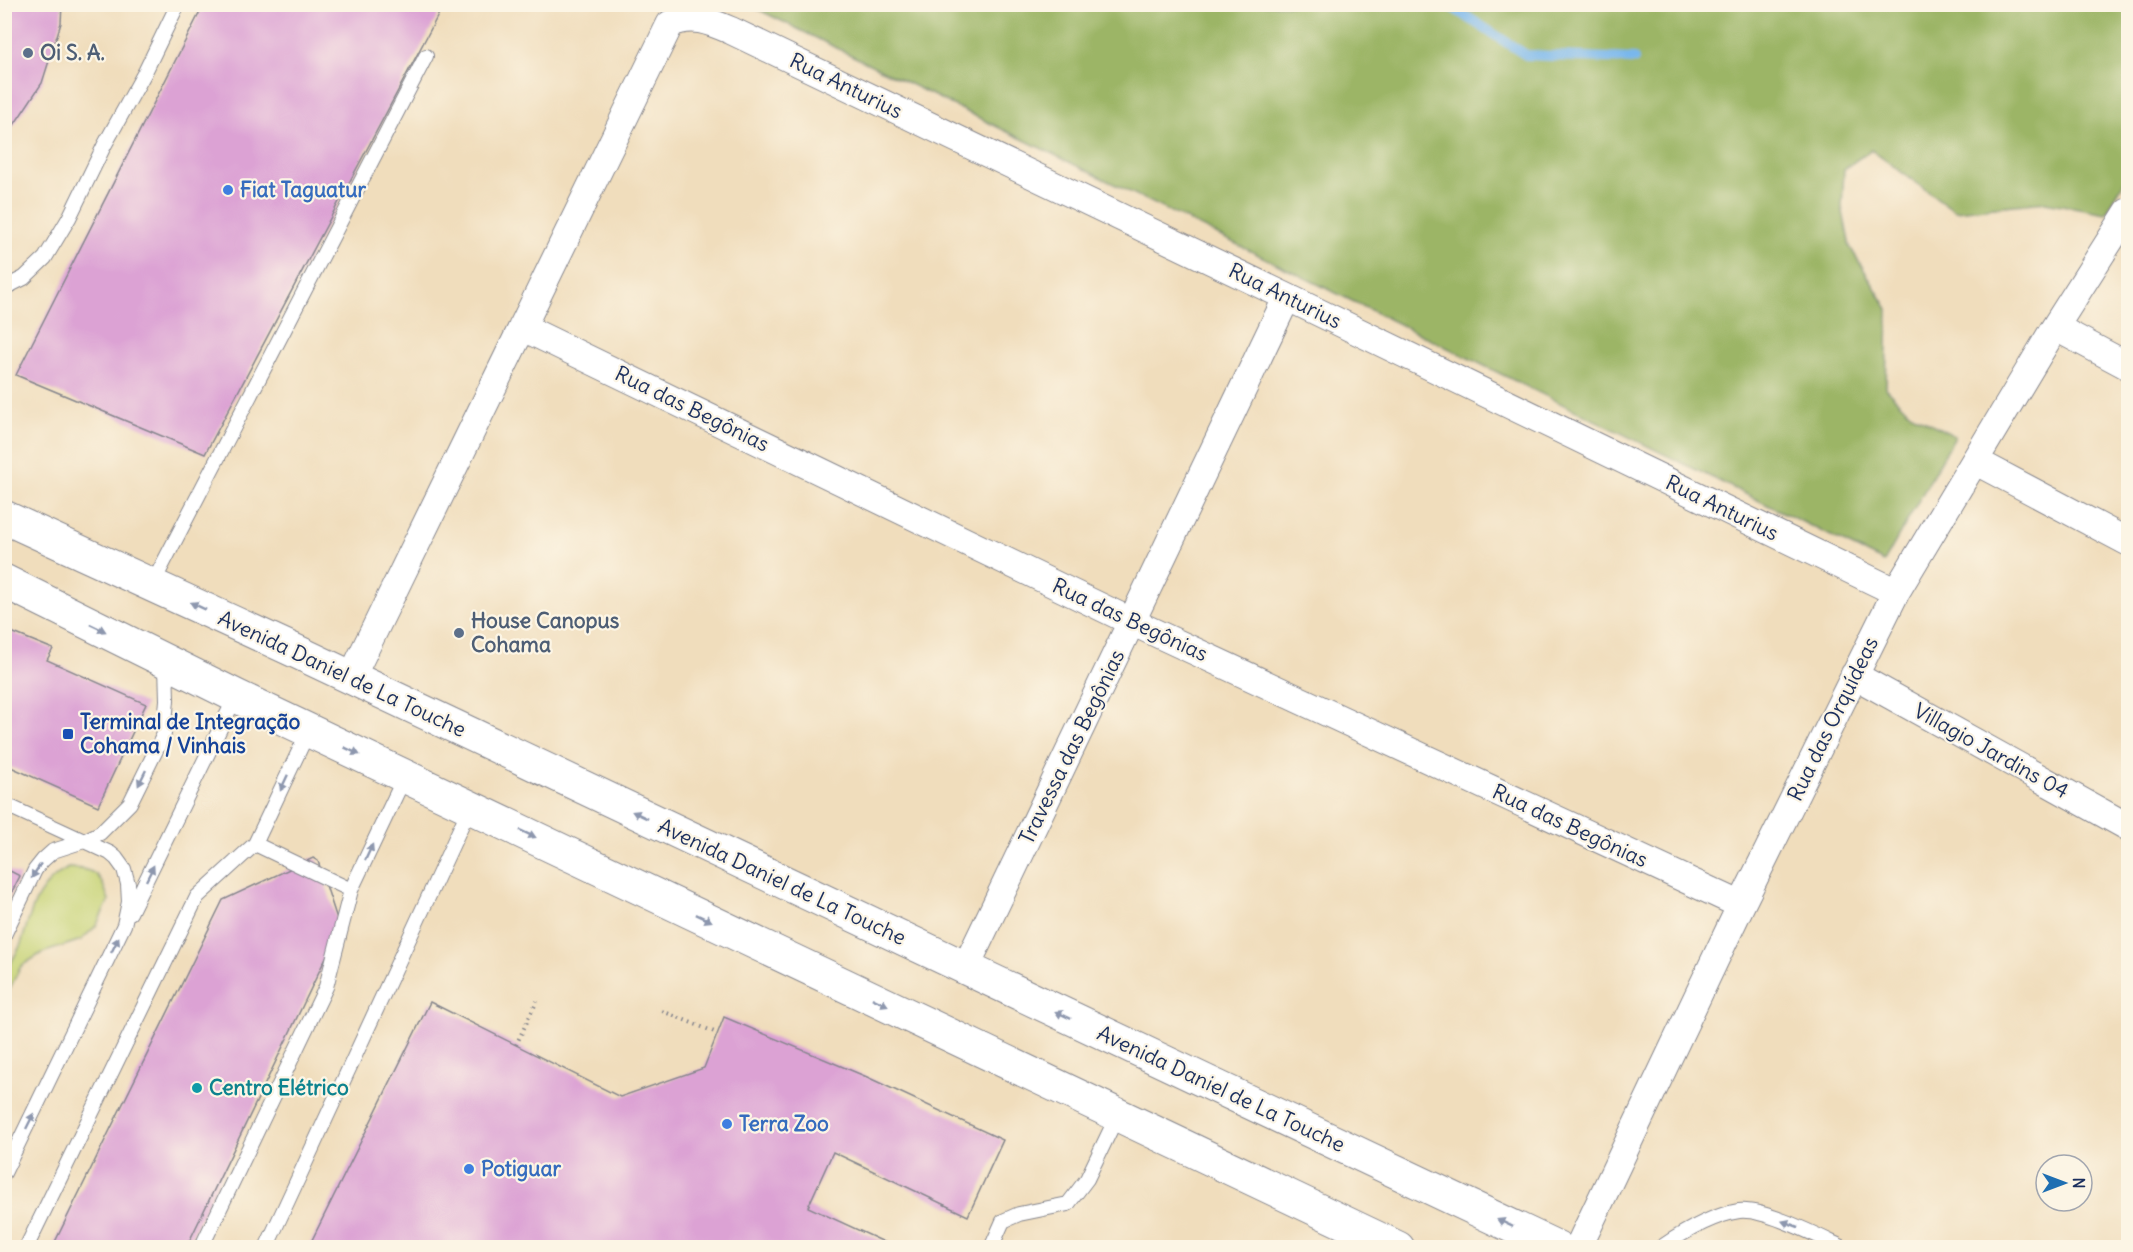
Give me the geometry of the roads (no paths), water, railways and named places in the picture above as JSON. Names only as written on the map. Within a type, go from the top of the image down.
[{"type":"main road","points":[[4,502],[111,565]]},
{"type":"main road","name":"Avenida Daniel de La Touche","points":[[4,517],[111,565],[1558,1248]]},
{"type":"main road","points":[[4,581],[236,696],[1118,1114],[1347,1237],[1398,1248]]},
{"type":"main road","points":[[4,588],[45,602]]},
{"type":"street","name":"Rua Anturius","points":[[522,327],[670,24],[681,19],[694,18],[721,27],[1287,297],[1896,592]]},
{"type":"street","name":"Rua das Orquídeas","points":[[1578,1248],[1741,905],[1896,592],[2055,327],[2128,212]]},
{"type":"street","name":"Travessa das Begônias","points":[[965,969],[1287,297]]},
{"type":"street","name":"Rua das Begônias","points":[[522,327],[1132,622],[1741,905]]},
{"type":"street","points":[[351,678],[522,327]]},
{"type":"street","points":[[2055,327],[2128,366]]},
{"type":"street","points":[[1975,461],[2128,542]]},
{"type":"street","name":"Villagio Jardins 04","points":[[1854,675],[2128,827]]},
{"type":"lane","points":[[4,288],[24,278],[45,258],[69,218],[178,4]]},
{"type":"lane","points":[[152,585],[426,57]]},
{"type":"lane","points":[[4,935],[39,865],[53,851],[100,833],[130,803],[164,734],[167,699],[166,662]]},
{"type":"lane","points":[[4,1173],[236,696]]},
{"type":"lane","points":[[26,1248],[197,897],[255,844],[309,730]]},
{"type":"lane","points":[[201,1248],[326,987],[351,890],[405,776]]},
{"type":"lane","points":[[4,804],[110,853],[124,869],[129,893],[124,925]]},
{"type":"lane","points":[[266,1248],[470,807]]},
{"type":"lane","points":[[255,844],[351,890]]},
{"type":"lane","points":[[991,1248],[1003,1221],[1019,1214],[1068,1204],[1087,1179],[1118,1114]]},
{"type":"lane","points":[[1660,1248],[1688,1229],[1740,1211],[1759,1214],[1793,1225],[1844,1248]]},
{"type":"waterway","points":[[1447,4],[1526,55],[1634,59]]},
{"type":"place","name":"Oi S. A.","points":[[28,53]]},
{"type":"place","name":"Fiat Taguatur","points":[[228,190]]},
{"type":"place","name":"House Canopus Cohama","points":[[459,633]]},
{"type":"place","name":"Terminal de Integração Cohama / Vinhais","points":[[68,734]]},
{"type":"place","name":"Centro Elétrico","points":[[197,1088]]},
{"type":"place","name":"Terra Zoo","points":[[727,1124]]},
{"type":"place","name":"Potiguar","points":[[469,1169]]}]
